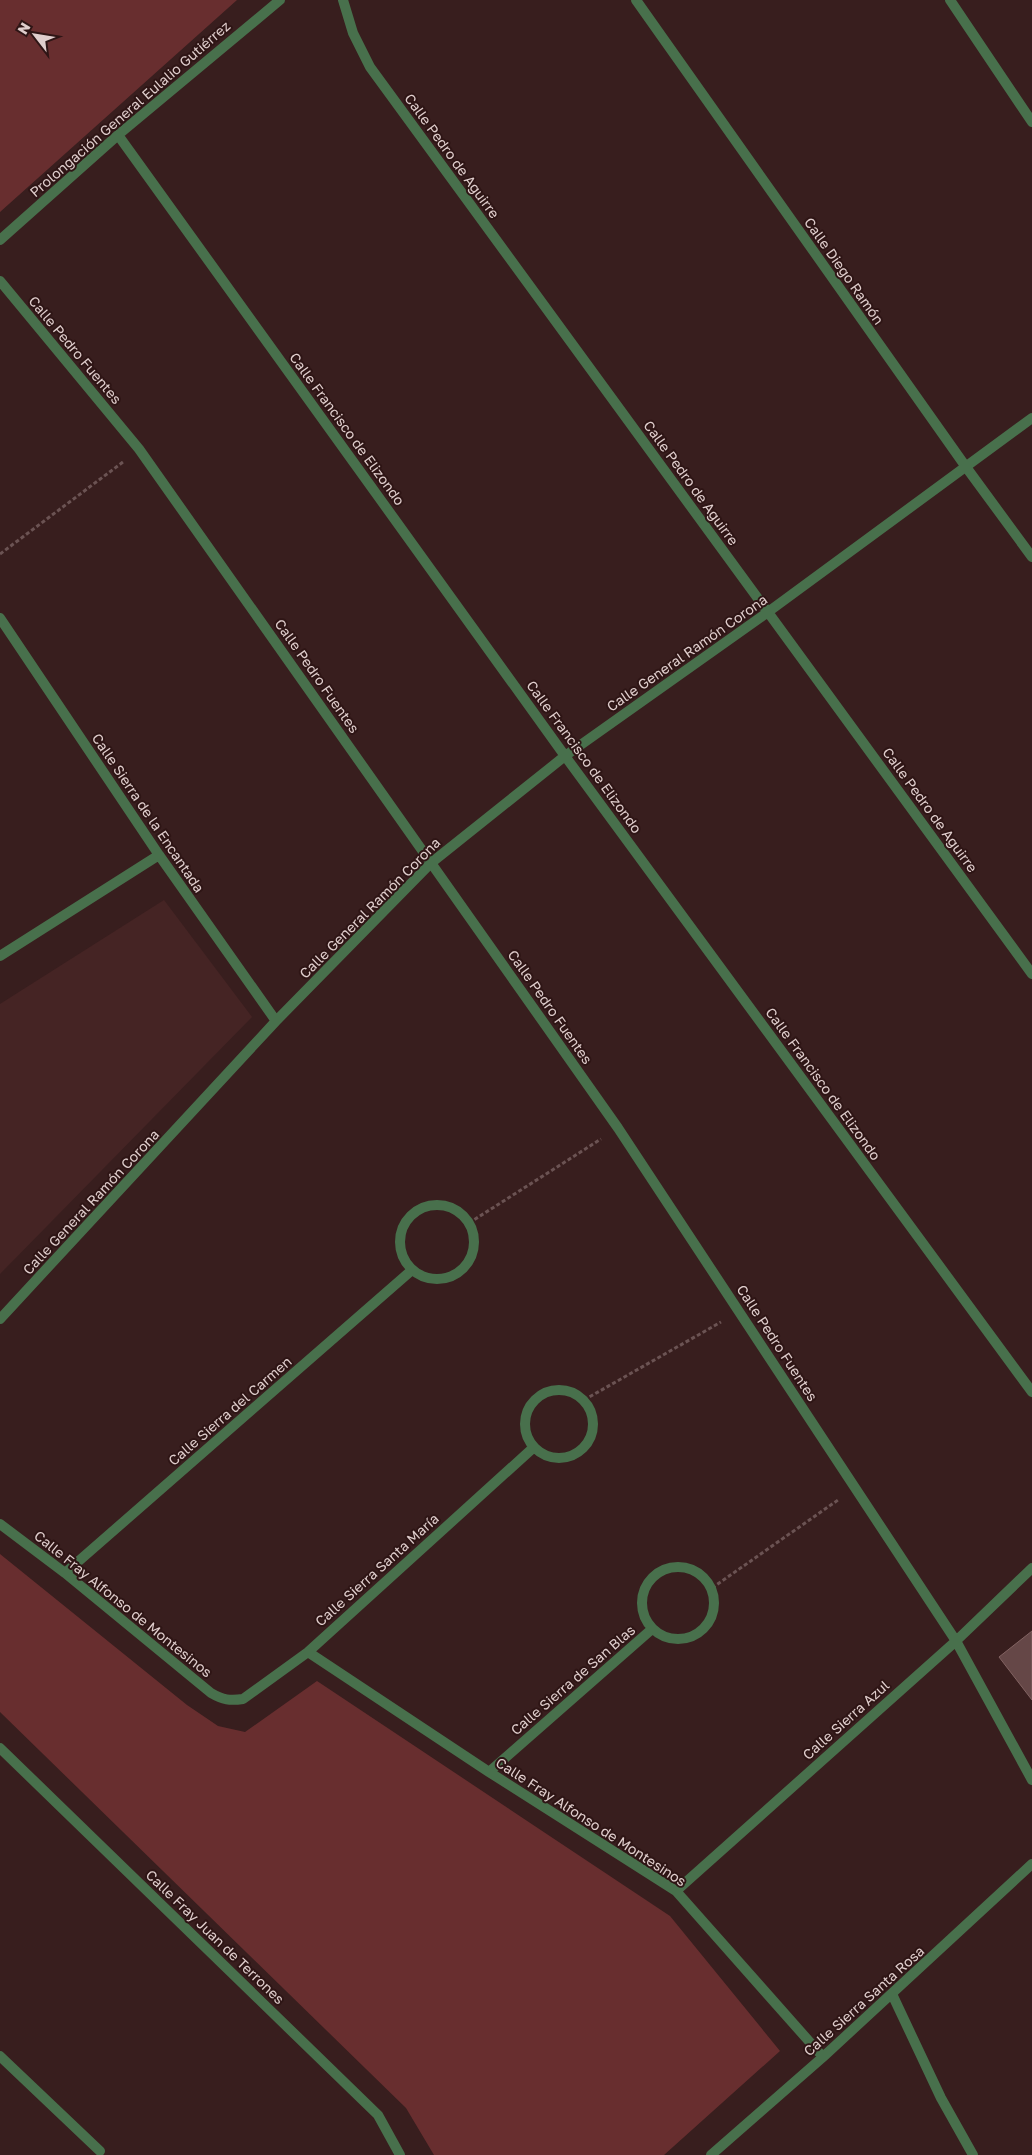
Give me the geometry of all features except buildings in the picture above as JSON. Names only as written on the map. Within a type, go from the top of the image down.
[{"type":"street","name":"Prolongación General Eulalio Gutiérrez","points":[[0,240],[118,135],[280,0]]},
{"type":"street","name":"Calle Pedro de Aguirre","points":[[343,0],[353,33],[370,67],[1032,974]]},
{"type":"street","name":"Calle Diego Ramón","points":[[636,0],[966,467],[1032,557]]},
{"type":"street","points":[[950,0],[1032,122]]},
{"type":"street","name":"Calle Francisco de Elizondo","points":[[118,135],[566,756],[1032,1392]]},
{"type":"street","name":"Calle Pedro Fuentes","points":[[0,281],[140,449],[618,1128],[956,1641],[1032,1780]]},
{"type":"street","name":"Calle General Ramón Corona","points":[[0,1319],[276,1022],[431,863],[566,756],[768,612],[1032,418]]},
{"type":"street","name":"Calle Sierra de la Encantada","points":[[0,618],[159,855],[276,1022]]},
{"type":"street","points":[[0,956],[159,855]]},
{"type":"street","points":[[437,1205],[450,1207],[461,1214],[469,1224],[474,1236],[473,1248],[469,1261],[461,1271],[449,1277],[436,1280],[424,1277],[412,1270],[404,1260],[400,1248],[401,1235],[405,1223],[413,1214],[424,1207],[437,1205]]},
{"type":"street","name":"Calle Sierra del Carmen","points":[[65,1573],[412,1270]]},
{"type":"street","points":[[551,1389],[563,1389],[574,1392],[584,1400],[591,1410],[593,1421],[592,1434],[582,1448],[567,1457],[555,1458],[543,1455],[533,1448],[527,1438],[524,1426],[525,1414],[531,1403],[539,1395],[551,1389]]},
{"type":"street","name":"Calle Sierra Santa María","points":[[231,1701],[243,1699],[308,1652],[533,1448]]},
{"type":"street","name":"Calle Fray Alfonso de Montesinos","points":[[0,1524],[65,1573],[211,1693],[231,1701]]},
{"type":"street","name":"Calle Sierra de San Blas","points":[[677,1566],[692,1568],[703,1575],[712,1588],[715,1598],[714,1613],[704,1629],[691,1637],[677,1639],[663,1637],[652,1629],[645,1618],[642,1604],[643,1594],[650,1579],[660,1571],[677,1566]]},
{"type":"street","name":"Calle Sierra Azul","points":[[676,1891],[956,1641],[1032,1568]]},
{"type":"street","name":"Calle Sierra de San Blas","points":[[489,1772],[652,1629]]},
{"type":"street","name":"Calle Fray Alfonso de Montesinos","points":[[308,1652],[489,1772],[676,1891],[823,2057]]},
{"type":"street","name":"Calle Fray Juan de Terrones","points":[[0,1748],[378,2115],[400,2155]]},
{"type":"street","name":"Calle Sierra Santa Rosa","points":[[711,2155],[823,2057],[1032,1864]]},
{"type":"street","points":[[892,1994],[941,2098],[973,2155]]},
{"type":"street","points":[[0,2056],[100,2151]]},
{"type":"path","points":[[0,554],[140,449]]},
{"type":"path","points":[[469,1224],[618,1128]]},
{"type":"path","points":[[584,1400],[740,1311]]},
{"type":"path","points":[[712,1588],[855,1488]]},
{"type":"shaded area","points":[[0,0],[237,0],[0,212]]},
{"type":"shaded area","points":[[164,900],[252,1017],[0,1274],[0,1004]]},
{"type":"shaded area","points":[[0,1554],[187,1705],[218,1726],[245,1732],[317,1681],[670,1916],[780,2051],[664,2155],[434,2155],[406,2108],[0,1712]]}]
